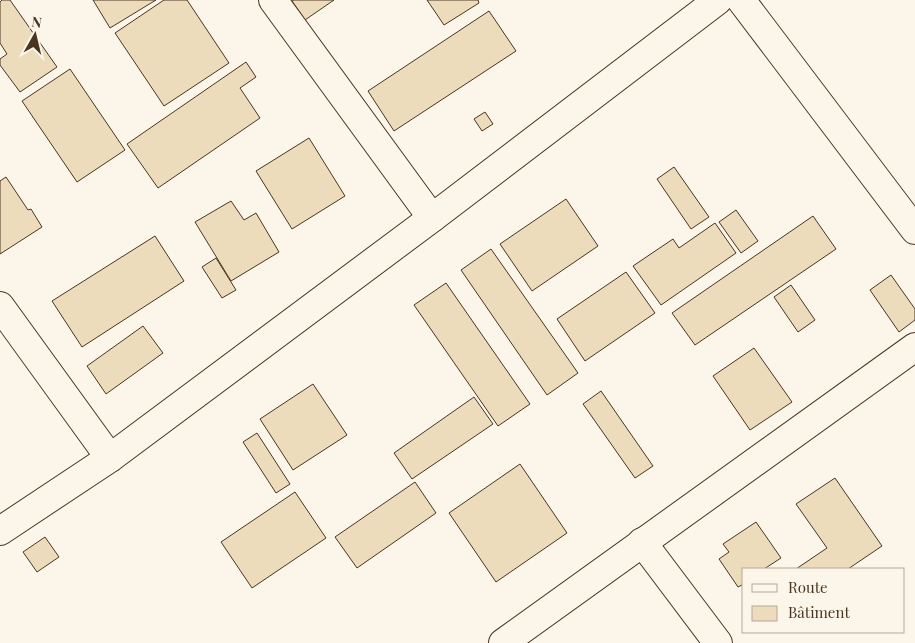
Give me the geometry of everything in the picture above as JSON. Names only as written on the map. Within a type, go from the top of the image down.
[{"type":"street","points":[[273,0],[432,218]]},
{"type":"street","points":[[0,531],[110,458],[432,218],[718,0]]},
{"type":"street","points":[[741,0],[915,230]]},
{"type":"street","points":[[0,306],[110,458]]},
{"type":"street","points":[[503,643],[915,347]]},
{"type":"street","points":[[642,542],[718,643]]},
{"type":"building","points":[[2,0],[10,0],[57,67],[20,92],[0,65],[0,59],[7,54],[0,43],[0,2]]},
{"type":"building","points":[[93,0],[156,0],[110,28]]},
{"type":"building","points":[[164,0],[187,0],[229,63],[164,106],[115,33]]},
{"type":"building","points":[[334,0],[305,20],[292,1]]},
{"type":"building","points":[[427,0],[478,0],[479,3],[444,25]]},
{"type":"building","points":[[489,11],[516,51],[394,131],[368,91]]},
{"type":"building","points":[[246,62],[256,77],[240,88],[260,118],[158,188],[127,144]]},
{"type":"building","points":[[70,69],[125,150],[77,182],[22,101]]},
{"type":"building","points":[[485,112],[493,124],[482,131],[474,119]]},
{"type":"building","points":[[309,138],[345,196],[292,229],[256,171]]},
{"type":"building","points":[[674,167],[709,217],[691,229],[657,179]]},
{"type":"building","points":[[6,177],[28,210],[31,209],[42,227],[0,254],[0,181]]},
{"type":"building","points":[[566,199],[598,246],[532,291],[500,244]]},
{"type":"building","points":[[231,201],[244,220],[256,213],[279,252],[231,281],[195,222]]},
{"type":"building","points":[[736,210],[758,241],[741,253],[719,222]]},
{"type":"building","points":[[813,216],[836,249],[695,345],[672,313]]},
{"type":"building","points":[[715,223],[736,253],[661,305],[633,266],[673,239],[679,248]]},
{"type":"building","points":[[155,236],[184,281],[82,347],[52,301]]},
{"type":"building","points":[[491,249],[578,373],[547,395],[461,270]]},
{"type":"building","points":[[216,258],[236,290],[222,298],[202,267]]},
{"type":"building","points":[[626,272],[655,313],[585,361],[557,319]]},
{"type":"building","points":[[891,275],[915,309],[915,320],[899,332],[870,290]]},
{"type":"building","points":[[446,283],[530,404],[498,426],[414,305]]},
{"type":"building","points":[[791,285],[815,320],[798,332],[774,297]]},
{"type":"building","points":[[143,326],[163,353],[106,394],[87,366]]},
{"type":"building","points":[[754,348],[792,402],[750,430],[713,376]]},
{"type":"building","points":[[313,384],[347,435],[293,470],[260,419]]},
{"type":"building","points":[[601,391],[653,466],[635,478],[583,404]]},
{"type":"building","points":[[474,397],[493,424],[412,479],[394,453]]},
{"type":"building","points":[[257,433],[290,484],[276,493],[243,442]]},
{"type":"building","points":[[520,464],[567,533],[496,582],[449,513]]},
{"type":"building","points":[[835,478],[882,546],[849,568],[797,568],[827,548],[796,504]]},
{"type":"building","points":[[415,482],[436,513],[357,568],[335,537]]},
{"type":"building","points":[[295,492],[326,538],[252,588],[221,542]]},
{"type":"building","points":[[756,522],[781,558],[766,568],[742,568],[742,585],[738,587],[719,559],[729,552],[723,544]]},
{"type":"building","points":[[45,537],[59,557],[37,572],[23,552]]}]
